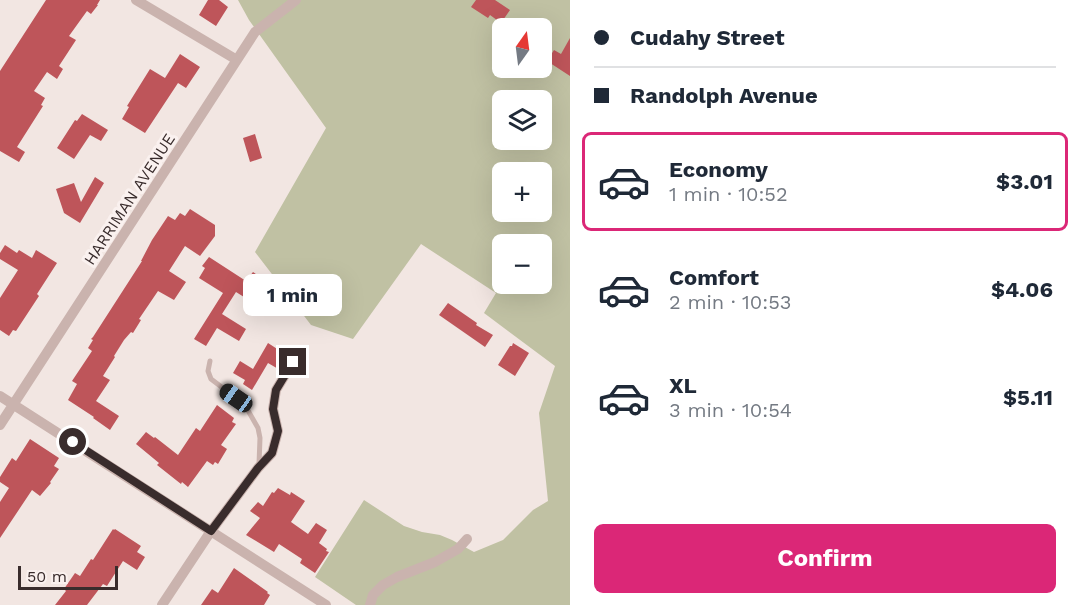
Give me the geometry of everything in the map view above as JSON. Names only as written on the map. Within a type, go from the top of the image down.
[{"type":"street","points":[[136,0],[237,60]]},
{"type":"street","name":"HARRIMAN AVENUE","points":[[0,425],[255,32],[296,0]]},
{"type":"street","points":[[162,605],[211,531],[272,453],[278,431],[273,409],[276,390],[293,362]]},
{"type":"street","points":[[0,396],[326,605]]},
{"type":"street","points":[[370,605],[373,595],[383,585],[435,562],[458,549],[467,539]]},
{"type":"lane","points":[[210,361],[208,371],[211,379],[246,407],[258,428],[260,438],[258,468]]},
{"type":"green space","points":[[238,0],[570,0],[570,605],[356,605],[315,577],[364,500],[404,526],[440,535],[474,552],[503,540],[533,510],[548,501],[539,413],[555,366],[484,313],[495,294],[552,294],[552,234],[492,234],[492,290],[421,244],[353,339],[311,325],[255,252],[326,128],[249,20]]},
{"type":"building","points":[[46,0],[100,0],[91,14],[87,11],[69,36],[76,40],[59,66],[63,69],[57,79],[47,72],[34,91],[45,98],[41,105],[43,106],[17,147],[25,152],[19,162],[0,151],[0,71]]},
{"type":"building","points":[[208,0],[219,0],[228,7],[216,26],[199,15]]},
{"type":"building","points":[[476,0],[495,0],[510,10],[504,18],[494,18],[490,15],[488,18],[471,7]]},
{"type":"building","points":[[570,38],[570,76],[552,64],[554,50],[561,54]]},
{"type":"building","points":[[180,54],[200,67],[186,88],[178,83],[145,133],[122,119],[129,107],[127,106],[150,69],[165,78]]},
{"type":"building","points":[[82,114],[108,130],[101,141],[90,135],[74,159],[57,148],[75,120],[77,121]]},
{"type":"building","points":[[255,134],[262,158],[250,162],[243,138]]},
{"type":"building","points":[[95,177],[104,183],[80,223],[64,213],[56,189],[74,183],[81,202]]},
{"type":"building","points":[[190,209],[215,225],[215,236],[200,256],[185,246],[169,271],[186,282],[174,300],[158,291],[139,319],[141,320],[133,333],[131,332],[124,340],[103,376],[110,380],[96,401],[119,416],[110,430],[68,400],[77,384],[72,381],[92,351],[88,348],[93,340],[91,339],[142,261],[152,240],[168,216],[175,220],[180,213],[185,216]]},
{"type":"building","points":[[5,245],[17,253],[19,250],[32,258],[36,250],[57,263],[16,331],[13,330],[9,336],[0,330],[0,298],[18,270],[0,259],[0,253]]},
{"type":"building","points":[[209,257],[246,281],[253,272],[274,288],[263,304],[247,294],[244,297],[236,292],[222,314],[246,329],[239,341],[217,328],[206,346],[194,339],[223,293],[199,278],[205,268],[202,266]]},
{"type":"building","points":[[448,303],[493,335],[485,347],[439,315]]},
{"type":"building","points":[[268,343],[288,356],[280,370],[268,363],[252,390],[243,384],[245,380],[233,373],[240,361],[253,369]]},
{"type":"building","points":[[513,343],[529,353],[515,376],[498,365]]},
{"type":"building","points":[[217,405],[234,418],[232,422],[236,424],[221,445],[227,449],[218,464],[215,462],[213,465],[207,461],[188,487],[157,465],[159,463],[136,444],[146,432],[178,455],[196,428],[200,431]]},
{"type":"building","points":[[30,439],[59,458],[54,466],[59,469],[40,496],[32,490],[0,538],[0,502],[9,488],[0,482],[0,477],[12,458],[16,461]]},
{"type":"building","points":[[278,488],[290,495],[291,492],[305,501],[291,522],[308,534],[316,523],[327,530],[319,543],[329,552],[315,573],[300,563],[302,559],[279,544],[274,552],[246,535],[260,518],[250,511],[258,502],[263,506],[272,492],[274,493]]},
{"type":"building","points":[[113,529],[141,546],[137,552],[145,557],[137,570],[123,561],[107,586],[103,584],[87,605],[55,605],[66,591],[64,589],[75,573],[80,576]]},
{"type":"building","points":[[234,568],[268,592],[270,595],[264,605],[201,605],[212,589],[218,593]]},
{"type":"route","points":[[73,442],[211,531],[272,453],[278,431],[273,409],[276,390],[293,362]]}]
